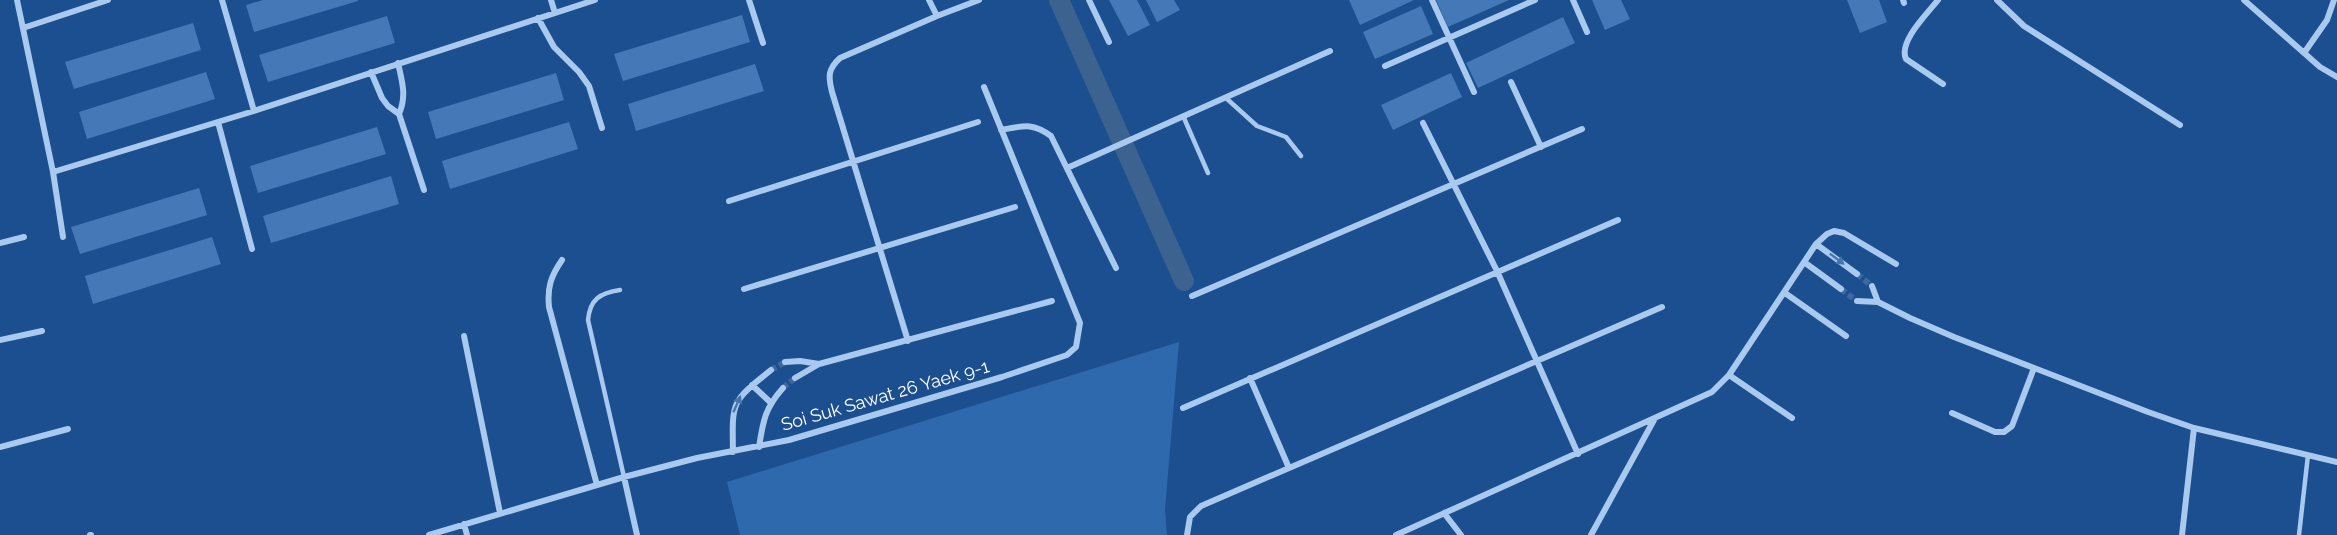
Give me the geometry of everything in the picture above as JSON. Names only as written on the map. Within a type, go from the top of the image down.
[{"type":"street","points":[[16,0],[53,172],[63,237]]},
{"type":"street","points":[[23,28],[108,0]]},
{"type":"street","points":[[222,0],[254,111]]},
{"type":"street","points":[[551,0],[555,13]]},
{"type":"street","points":[[53,172],[254,111],[595,0]]},
{"type":"street","points":[[749,0],[763,43]]},
{"type":"street","points":[[929,0],[936,16]]},
{"type":"street","points":[[908,341],[832,92],[828,77],[830,66],[840,58],[979,0]]},
{"type":"street","points":[[1089,0],[1109,42]]},
{"type":"street","points":[[1431,0],[1474,92]]},
{"type":"street","points":[[1385,66],[1535,0]]},
{"type":"street","points":[[1573,0],[1587,32]]},
{"type":"street","points":[[1938,0],[1904,45],[1903,53],[1906,58],[1944,84]]},
{"type":"street","points":[[1997,0],[2024,26],[2180,125]]},
{"type":"street","points":[[2244,0],[2320,67],[2337,77]]},
{"type":"street","points":[[2304,53],[2327,20],[2334,0]]},
{"type":"street","points":[[538,18],[554,47],[579,72],[589,86],[602,128]]},
{"type":"street","points":[[1067,168],[1184,118],[1330,51]]},
{"type":"street","points":[[398,63],[404,93],[399,114]]},
{"type":"street","points":[[371,72],[382,98],[399,114],[424,190]]},
{"type":"street","points":[[1511,81],[1541,147]]},
{"type":"street","name":"Soi Suk Sawat 26 Yaek 9-1","points":[[429,535],[624,477],[789,440],[1002,376],[1066,354],[1076,346],[1080,323],[984,87]]},
{"type":"street","points":[[218,122],[252,249]]},
{"type":"street","points":[[729,201],[978,122]]},
{"type":"street","points":[[1423,123],[1497,271],[1578,454]]},
{"type":"street","points":[[1001,130],[1027,126],[1039,127],[1051,136],[1116,268]]},
{"type":"street","points":[[1192,296],[1582,129]]},
{"type":"street","points":[[744,289],[1015,207]]},
{"type":"street","points":[[1183,408],[1618,220]]},
{"type":"street","points":[[1396,535],[1713,392],[1729,375],[1816,244],[1827,234],[1834,231],[1844,232],[1896,264]]},
{"type":"street","points":[[0,243],[24,237]]},
{"type":"street","points":[[1816,244],[1857,274]]},
{"type":"street","points":[[562,260],[552,274],[548,289],[549,307],[597,485]]},
{"type":"street","points":[[1804,262],[1841,289]]},
{"type":"street","points":[[1872,286],[1878,302]]},
{"type":"street","points":[[1785,293],[1845,336]]},
{"type":"street","points":[[795,378],[819,364],[1052,301]]},
{"type":"street","points":[[1857,301],[1878,302],[1910,318],[2034,368],[2194,428],[2337,462]]},
{"type":"street","points":[[1187,535],[1190,517],[1201,506],[1662,307]]},
{"type":"street","points":[[0,340],[42,331]]},
{"type":"street","points":[[464,336],[500,513]]},
{"type":"street","points":[[785,362],[800,361],[819,364]]},
{"type":"street","points":[[1952,413],[1995,432],[2004,432],[2012,426],[2034,368]]},
{"type":"street","points":[[733,452],[734,406],[741,394],[771,370]]},
{"type":"street","points":[[1729,375],[1792,418]]},
{"type":"street","points":[[1250,378],[1289,468]]},
{"type":"street","points":[[752,385],[770,402]]},
{"type":"street","points":[[759,447],[763,419],[770,402],[783,388]]},
{"type":"street","points":[[1591,535],[1654,419]]},
{"type":"street","points":[[2182,535],[2194,428]]},
{"type":"street","points":[[0,447],[68,429]]},
{"type":"street","points":[[624,477],[637,535]]},
{"type":"street","points":[[1444,513],[1461,535]]},
{"type":"street","points":[[464,524],[467,535]]},
{"type":"lane","points":[[1226,98],[1257,126],[1286,137],[1301,156]]},
{"type":"lane","points":[[1184,118],[1208,172]]},
{"type":"lane","points":[[620,290],[602,293],[595,299],[589,308],[588,320],[624,477]]},
{"type":"lane","points":[[2299,535],[2308,455]]},
{"type":"shaded area","points":[[1179,342],[1165,510],[1167,535],[740,535],[727,482]]},
{"type":"building","points":[[263,0],[358,1],[254,32],[246,5]]},
{"type":"building","points":[[1109,0],[1137,0],[1150,25],[1128,36]]},
{"type":"building","points":[[1146,0],[1174,0],[1180,10],[1157,22]]},
{"type":"building","points":[[1349,0],[1414,0],[1360,25]]},
{"type":"building","points":[[1436,0],[1509,0],[1448,27]]},
{"type":"building","points":[[1592,0],[1621,0],[1630,19],[1605,30]]},
{"type":"building","points":[[1847,0],[1879,0],[1887,22],[1860,33]]},
{"type":"building","points":[[1421,6],[1433,34],[1375,59],[1363,32]]},
{"type":"building","points":[[742,15],[750,42],[623,81],[614,54]]},
{"type":"building","points":[[387,16],[395,43],[268,82],[259,55]]},
{"type":"building","points":[[1563,17],[1575,43],[1478,88],[1466,63]]},
{"type":"building","points":[[193,23],[201,50],[74,89],[65,62]]},
{"type":"building","points":[[755,64],[764,91],[636,131],[628,104]]},
{"type":"building","points":[[206,72],[215,99],[87,139],[79,112]]},
{"type":"building","points":[[556,73],[564,100],[436,139],[428,112]]},
{"type":"building","points":[[1451,73],[1462,97],[1393,130],[1381,105]]},
{"type":"building","points":[[569,122],[578,149],[450,189],[442,161]]},
{"type":"building","points":[[377,127],[386,154],[258,193],[250,166]]},
{"type":"building","points":[[391,176],[399,204],[271,243],[263,216]]},
{"type":"building","points":[[199,188],[207,215],[80,254],[71,227]]},
{"type":"building","points":[[212,237],[221,264],[93,304],[85,276]]},
{"type":"waterway","points":[[1059,0],[1184,281]]},
{"type":"tunnel","points":[[1857,274],[1872,286]]},
{"type":"tunnel","points":[[1841,289],[1857,301]]},
{"type":"tunnel","points":[[771,370],[785,362]]},
{"type":"tunnel","points":[[783,388],[795,378]]}]
